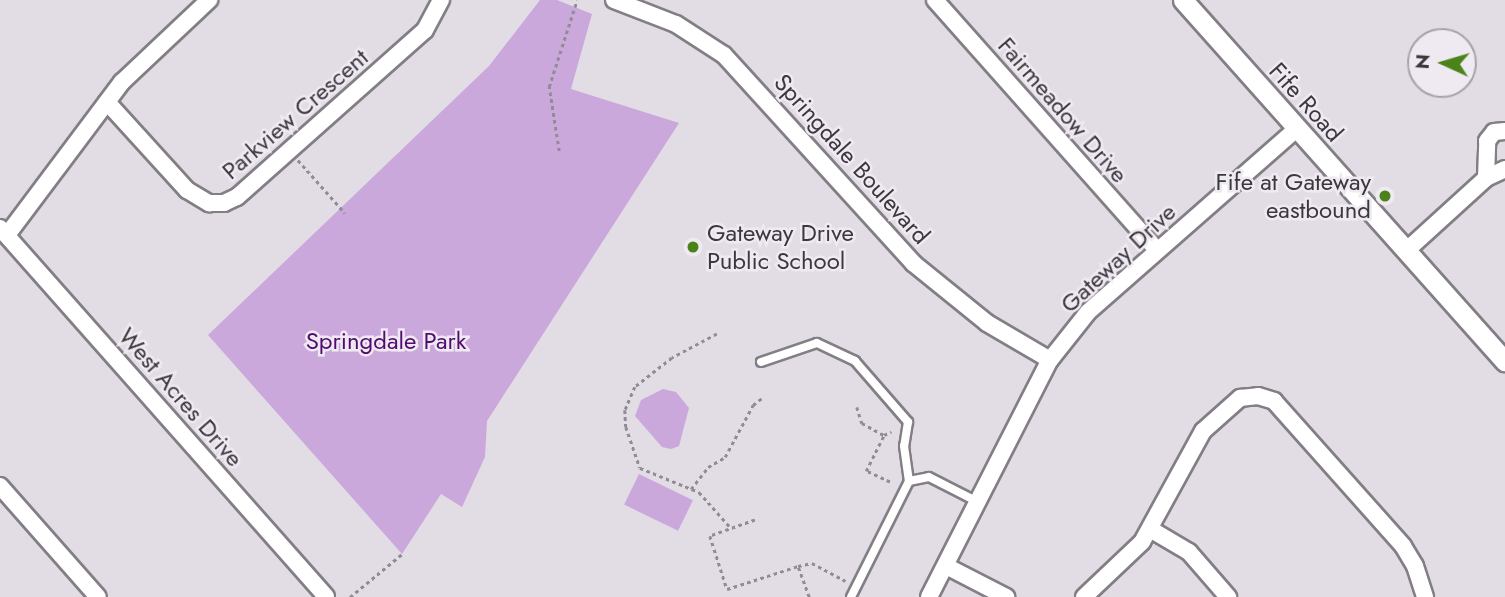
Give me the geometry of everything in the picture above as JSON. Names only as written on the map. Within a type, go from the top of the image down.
[{"type":"street","points":[[4,232],[135,67],[209,0]]},
{"type":"street","name":"Parkview Crescent","points":[[107,102],[187,190],[209,203],[237,197],[425,30],[441,0]]},
{"type":"street","name":"Fairmeadow Drive","points":[[935,0],[1157,250]]},
{"type":"street","name":"Fife Road","points":[[1183,0],[1505,361]]},
{"type":"street","name":"Springdale Boulevard","points":[[625,2],[676,24],[724,55],[928,277],[987,323],[1050,360]]},
{"type":"street","name":"Gateway Drive","points":[[929,597],[1050,360],[1088,312],[1296,129]]},
{"type":"street","points":[[1486,178],[1487,141],[1494,132],[1505,131]]},
{"type":"street","points":[[1407,250],[1486,178],[1505,169]]},
{"type":"street","name":"West Acres Drive","points":[[4,232],[326,597]]},
{"type":"street","points":[[1084,597],[1150,529],[1203,431],[1240,398],[1258,396],[1273,401],[1403,546],[1415,566],[1425,597]]},
{"type":"street","points":[[0,486],[98,597]]},
{"type":"street","points":[[1150,529],[1189,552],[1228,597]]},
{"type":"street","points":[[946,566],[1006,597]]},
{"type":"lane","points":[[761,362],[817,343],[855,361],[908,422],[904,446],[909,481],[851,597]]},
{"type":"lane","points":[[909,481],[929,477],[978,502]]},
{"type":"path","points":[[559,151],[549,87],[577,0]]},
{"type":"path","points":[[290,151],[345,213]]},
{"type":"path","points":[[717,334],[640,381],[625,410],[630,446],[640,468],[706,498],[731,528]]},
{"type":"path","points":[[691,489],[708,467],[732,448],[752,405],[762,398]]},
{"type":"path","points":[[857,407],[862,423],[884,435]]},
{"type":"path","points":[[890,482],[866,471],[884,435],[891,432]]},
{"type":"path","points":[[755,520],[710,536],[727,589],[812,563],[846,581]]},
{"type":"path","points":[[350,597],[402,554]]},
{"type":"path","points":[[798,566],[809,597]]},
{"type":"green space","name":"Springdale Park","points":[[540,0],[557,0],[592,14],[571,89],[679,123],[487,421],[485,457],[462,507],[441,494],[402,554],[208,335],[489,66]]},
{"type":"green space","points":[[663,389],[676,392],[689,408],[679,446],[671,449],[662,447],[635,416],[641,400]]},
{"type":"green space","points":[[639,474],[693,500],[678,531],[624,505]]},
{"type":"place","name":"Fife at Gateway eastbound","points":[[1385,196]]},
{"type":"place","name":"Gateway Drive Public School","points":[[693,247]]}]
